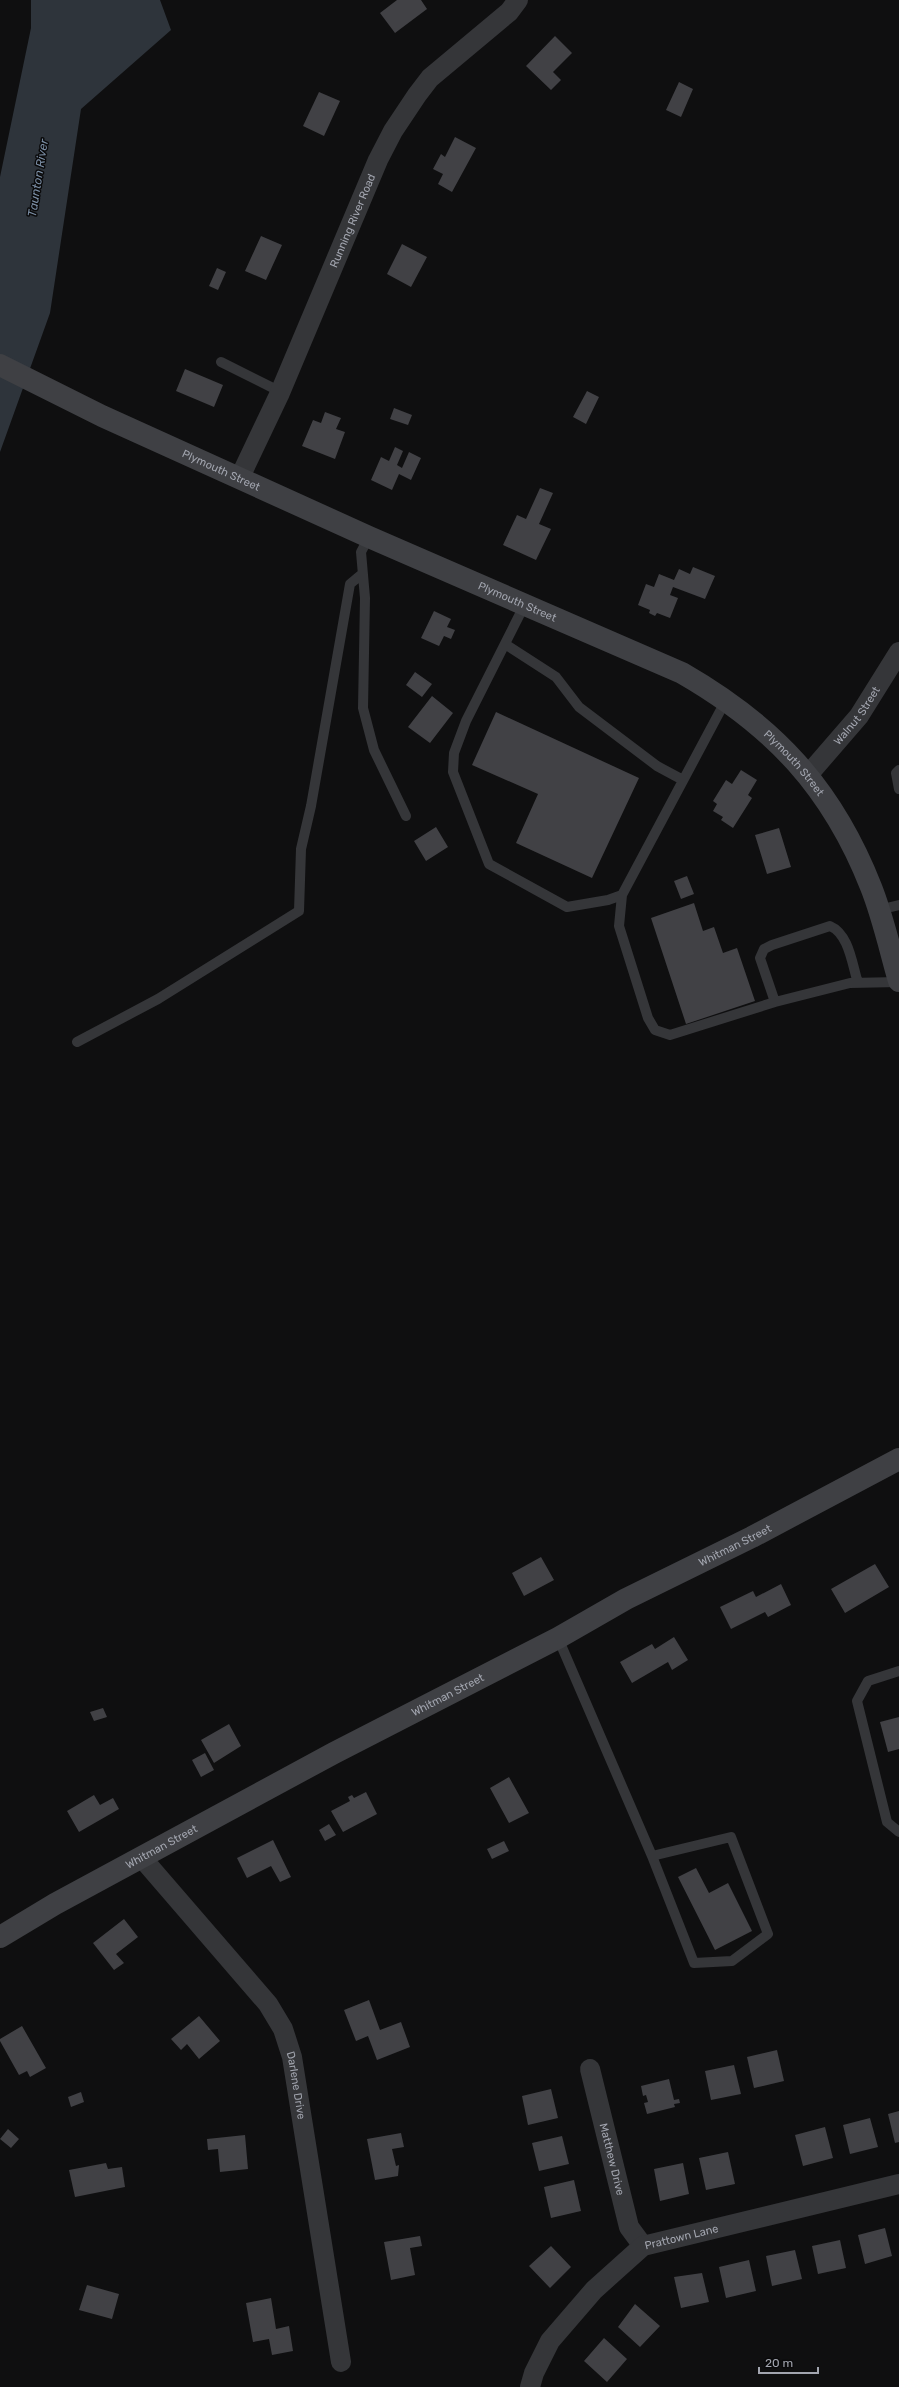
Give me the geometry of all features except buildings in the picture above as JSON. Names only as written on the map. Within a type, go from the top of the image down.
[{"type":"main road","name":"Plymouth Street","points":[[0,365],[32,382],[369,537],[682,673],[726,700],[765,730],[808,775],[851,842],[872,889],[899,981]]},
{"type":"main road","name":"Whitman Street","points":[[0,1937],[334,1753],[558,1638],[626,1599],[752,1537],[899,1459]]},
{"type":"street","name":"Running River Road","points":[[240,478],[281,392],[378,160],[404,112],[430,78],[509,12],[518,0]]},
{"type":"street","name":"Walnut Street","points":[[808,775],[860,716],[899,652]]},
{"type":"street","name":"Darlene Drive","points":[[142,1858],[268,2004],[283,2029],[292,2057],[340,2362]]},
{"type":"street","name":"Matthew Drive","points":[[590,2069],[629,2226],[643,2246]]},
{"type":"street","name":"Prattown Lane","points":[[530,2387],[534,2373],[550,2340],[594,2290],[643,2246],[899,2184]]},
{"type":"lane","points":[[221,362],[281,392]]},
{"type":"lane","points":[[369,537],[361,552],[365,598],[363,708],[374,750],[406,816]]},
{"type":"lane","points":[[77,1042],[158,999],[299,911],[301,849],[311,806],[350,584],[362,574]]},
{"type":"lane","points":[[525,604],[466,721],[454,753],[453,772],[468,817],[489,864],[567,907],[608,900],[622,895]]},
{"type":"lane","points":[[504,644],[556,678],[579,707],[657,766],[683,780]]},
{"type":"lane","points":[[726,700],[622,895],[619,926],[648,1018],[655,1030],[670,1035],[775,1002],[858,983],[899,981]]},
{"type":"lane","points":[[899,770],[896,773],[899,789]]},
{"type":"lane","points":[[878,910],[899,905]]},
{"type":"lane","points":[[775,1002],[760,958],[764,949],[830,926],[838,930],[843,938],[858,983]]},
{"type":"lane","points":[[558,1638],[652,1856],[694,1963],[732,1962],[768,1934],[731,1837],[652,1856]]},
{"type":"lane","points":[[899,1671],[868,1681],[857,1701],[887,1822],[899,1832]]},
{"type":"water","name":"Taunton River","points":[[31,0],[160,0],[171,30],[81,109],[50,313],[0,452],[0,177],[31,28]]}]
